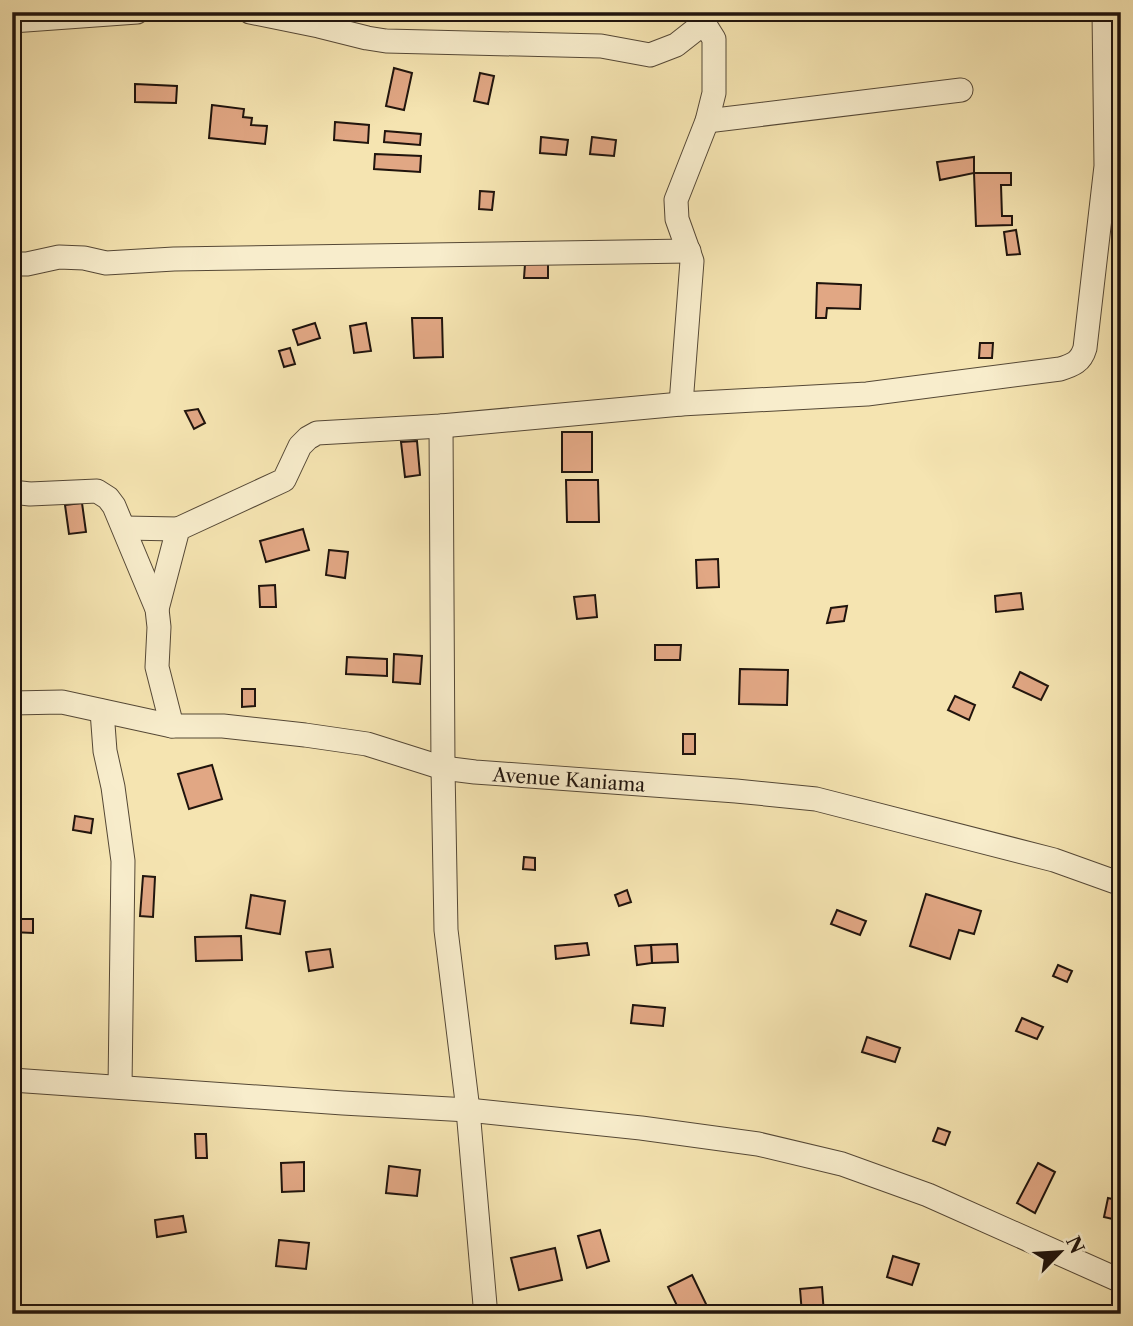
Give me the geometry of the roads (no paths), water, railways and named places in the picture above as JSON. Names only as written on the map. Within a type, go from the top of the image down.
[{"type":"street","points":[[12,21],[137,12]]},
{"type":"street","points":[[250,12],[386,41],[601,46],[650,55],[676,45],[704,18],[714,39],[714,93],[707,121],[676,200],[677,219],[692,261],[681,404]]},
{"type":"street","points":[[124,528],[178,529],[284,480],[300,446],[317,433],[441,426],[681,404],[867,394],[1070,366],[1082,358],[1085,348],[1112,192],[1106,166],[1104,12]]},
{"type":"street","points":[[707,121],[961,90]]},
{"type":"street","points":[[12,264],[27,264],[59,257],[84,258],[107,263],[174,259],[689,251]]},
{"type":"street","points":[[441,426],[446,930],[468,1110],[485,1305],[482,1314]]},
{"type":"street","points":[[12,492],[30,494],[97,491],[114,506],[157,609],[157,667],[172,726]]},
{"type":"street","points":[[157,609],[178,529]]},
{"type":"street","name":"Avenue Kaniama","points":[[12,703],[62,702],[172,726],[223,726],[367,744],[443,768],[512,776],[816,799],[1054,860],[1121,884]]},
{"type":"street","points":[[102,711],[105,751],[123,861],[120,1087]]},
{"type":"street","points":[[12,1080],[468,1110],[641,1128],[758,1144],[842,1164],[928,1195],[1121,1281]]}]
